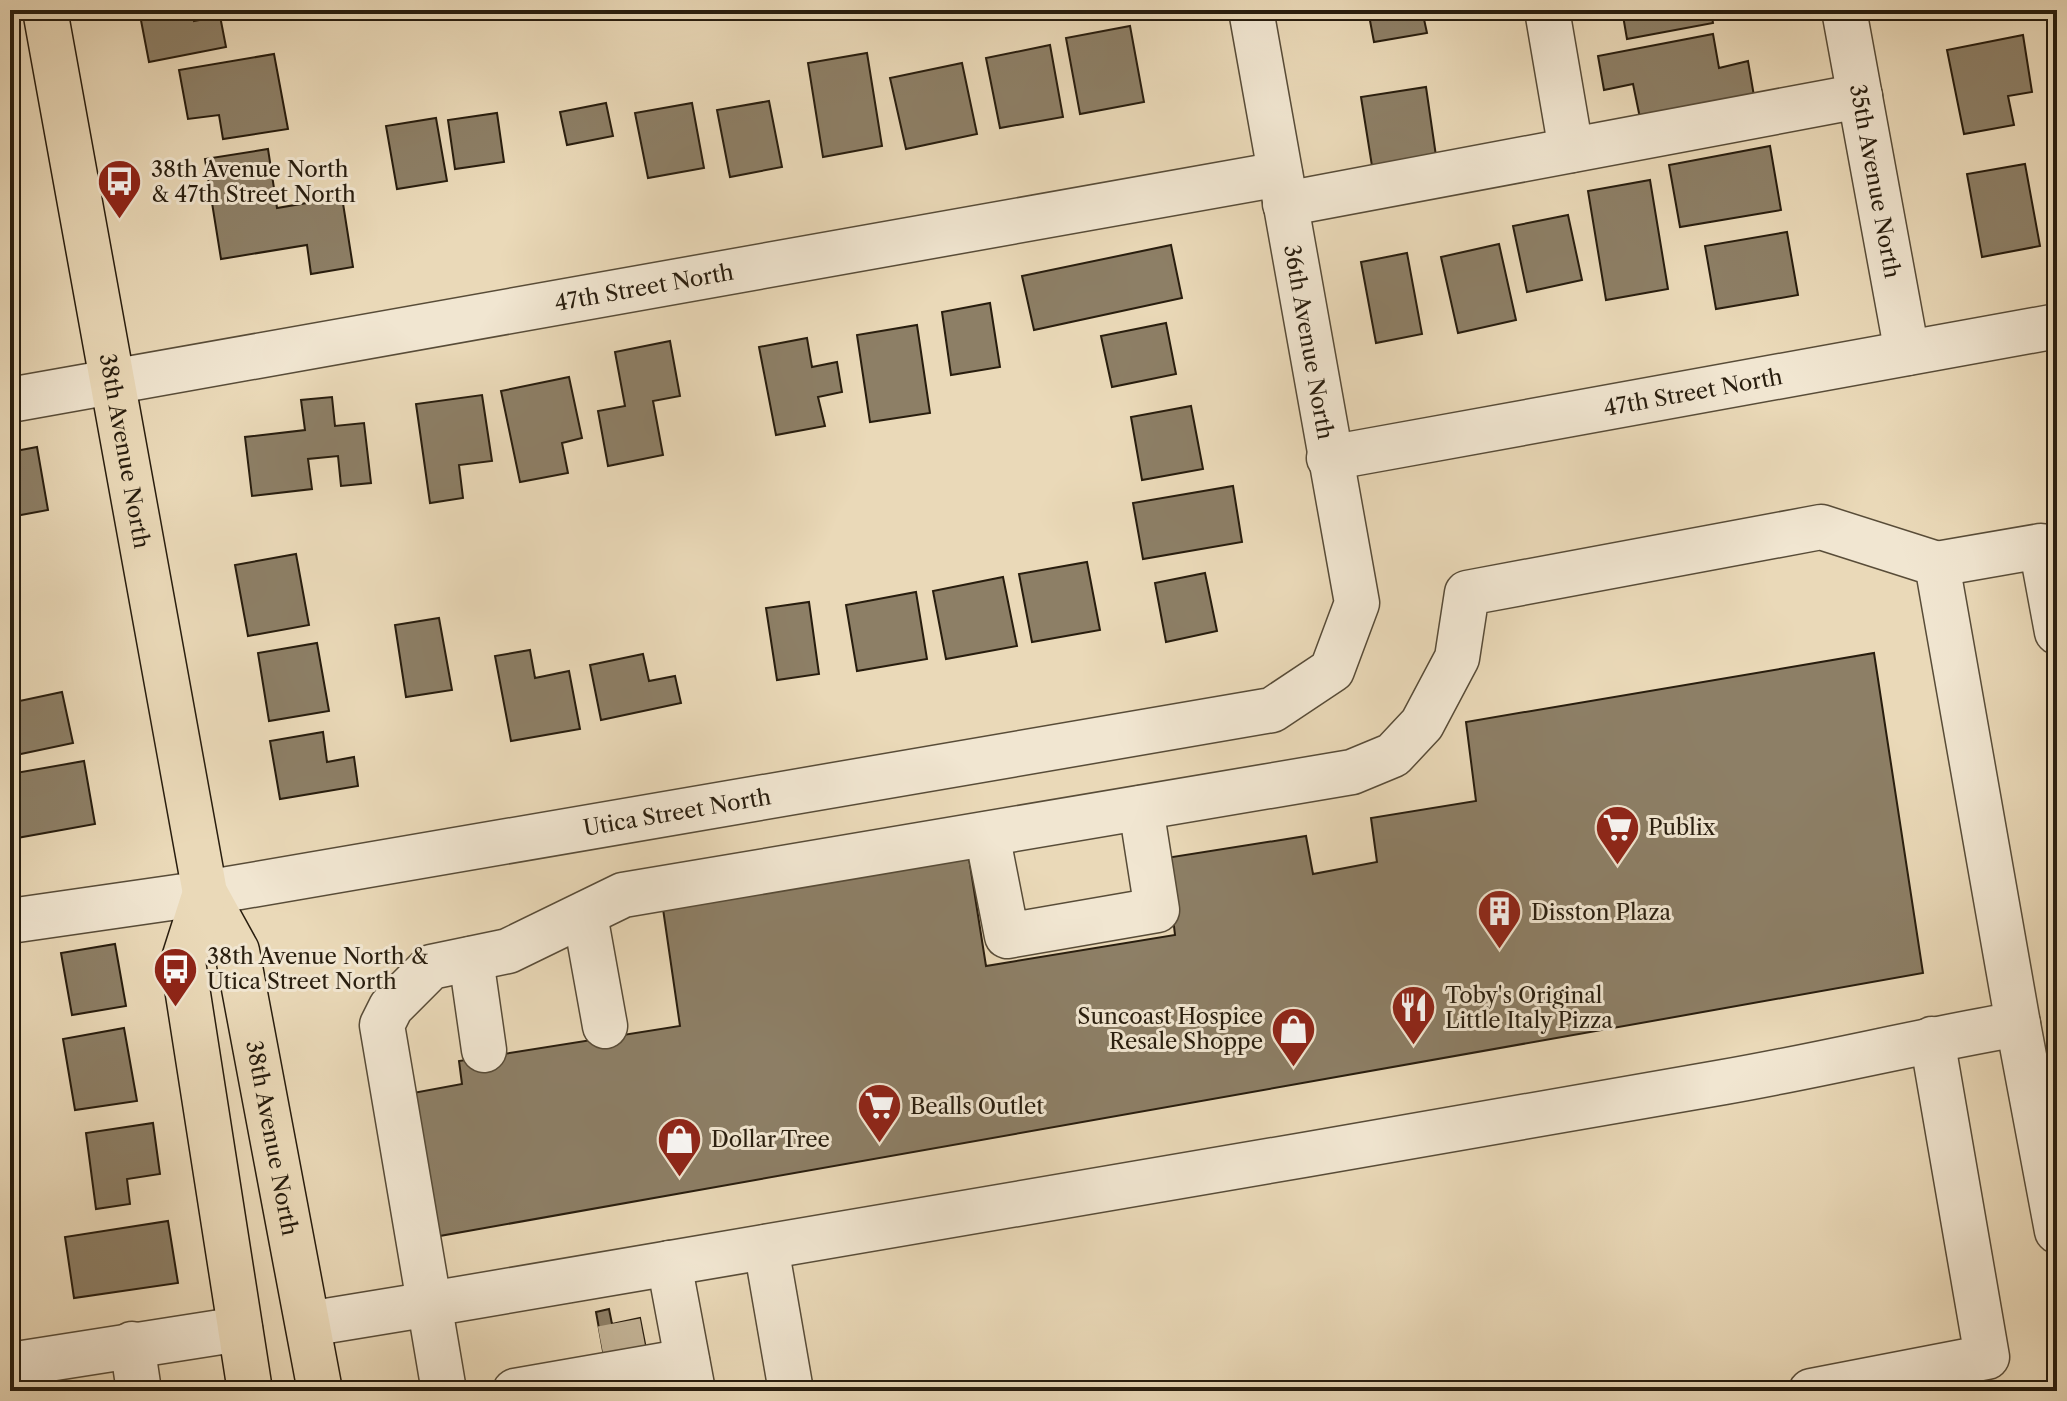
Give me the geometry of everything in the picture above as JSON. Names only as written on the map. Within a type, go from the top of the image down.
[{"type":"main road","name":"38th Avenue North","points":[[45,10],[205,893],[237,951],[320,1391]]},
{"type":"main road","name":"38th Avenue North","points":[[205,893],[183,962],[250,1391]]},
{"type":"street","name":"36th Avenue North","points":[[1251,10],[1357,603],[1332,670]]},
{"type":"street","points":[[1547,10],[1571,150]]},
{"type":"street","name":"35th Avenue North","points":[[1844,10],[1907,353]]},
{"type":"street","name":"47th Street North","points":[[10,400],[1282,189],[1571,150],[1860,96]]},
{"type":"street","name":"47th Street North","points":[[1329,458],[2057,326]]},
{"type":"street","points":[[444,1391],[382,1025],[391,1007],[431,967],[508,951],[623,895],[1352,772],[1393,755],[1422,724],[1457,658],[1467,593],[1821,527],[1937,564],[2049,543],[2057,632]]},
{"type":"street","points":[[1937,564],[2018,1024],[2057,1225]]},
{"type":"street","name":"Utica Street North","points":[[10,921],[205,893],[1272,710],[1332,670]]},
{"type":"street","points":[[987,834],[1007,936],[1157,910],[1141,808]]},
{"type":"street","points":[[585,915],[605,1026]]},
{"type":"street","points":[[471,959],[484,1050]]},
{"type":"street","points":[[308,1324],[1764,1075],[2018,1024]]},
{"type":"street","points":[[1811,1391],[1987,1357],[1932,1039]]},
{"type":"street","points":[[766,1247],[791,1391]]},
{"type":"street","points":[[515,1391],[647,1364],[669,1263]]},
{"type":"street","points":[[10,1365],[240,1329]]},
{"type":"street","points":[[132,1344],[139,1391]]},
{"type":"building","points":[[139,10],[192,10],[194,21],[220,16],[226,47],[149,62]]},
{"type":"building","points":[[1368,10],[1422,10],[1427,33],[1374,42]]},
{"type":"building","points":[[1622,10],[1711,10],[1713,23],[1627,39]]},
{"type":"building","points":[[1130,26],[1144,102],[1080,114],[1066,38]]},
{"type":"building","points":[[1713,34],[1719,68],[1748,61],[1754,96],[1640,118],[1633,84],[1604,90],[1598,56]]},
{"type":"building","points":[[2023,35],[2032,92],[2008,96],[2014,125],[1964,134],[1947,50]]},
{"type":"building","points":[[1050,45],[1063,117],[1000,128],[986,58]]},
{"type":"building","points":[[867,53],[882,146],[823,157],[808,63]]},
{"type":"building","points":[[274,54],[288,129],[223,139],[219,115],[188,119],[179,70]]},
{"type":"building","points":[[962,63],[977,134],[906,149],[890,78]]},
{"type":"building","points":[[1426,87],[1436,156],[1372,166],[1361,97]]},
{"type":"building","points":[[769,101],[782,167],[730,177],[717,110]]},
{"type":"building","points":[[606,103],[613,136],[567,145],[560,112]]},
{"type":"building","points":[[692,103],[704,168],[648,178],[635,113]]},
{"type":"building","points":[[497,113],[504,162],[455,169],[448,120]]},
{"type":"building","points":[[436,118],[447,181],[397,189],[386,126]]},
{"type":"building","points":[[1770,146],[1781,210],[1680,227],[1669,165]]},
{"type":"building","points":[[268,149],[277,208],[342,197],[353,267],[311,274],[307,245],[221,259],[205,159]]},
{"type":"building","points":[[2025,164],[2040,246],[1982,257],[1967,174]]},
{"type":"building","points":[[1650,180],[1668,289],[1606,300],[1588,191]]},
{"type":"building","points":[[1568,215],[1582,280],[1527,292],[1513,226]]},
{"type":"building","points":[[1787,232],[1798,295],[1716,309],[1705,246]]},
{"type":"building","points":[[1499,244],[1516,320],[1458,333],[1441,257]]},
{"type":"building","points":[[1171,245],[1182,298],[1034,330],[1022,276]]},
{"type":"building","points":[[1407,253],[1422,334],[1376,343],[1361,262]]},
{"type":"building","points":[[990,303],[1000,367],[951,375],[942,312]]},
{"type":"building","points":[[1166,323],[1176,374],[1112,387],[1101,336]]},
{"type":"building","points":[[917,325],[930,413],[870,422],[857,335]]},
{"type":"building","points":[[807,338],[812,367],[837,362],[842,392],[818,397],[825,426],[776,435],[759,347]]},
{"type":"building","points":[[670,341],[680,396],[653,401],[663,455],[608,466],[598,411],[625,406],[615,352]]},
{"type":"building","points":[[569,377],[582,438],[562,443],[568,473],[520,482],[501,391]]},
{"type":"building","points":[[482,395],[492,461],[459,465],[463,498],[430,503],[416,404]]},
{"type":"building","points":[[332,397],[335,426],[364,423],[371,483],[341,486],[338,456],[308,459],[312,489],[252,496],[245,437],[305,430],[301,400]]},
{"type":"building","points":[[1191,406],[1203,469],[1142,480],[1131,417]]},
{"type":"building","points":[[37,447],[48,510],[10,517],[10,452]]},
{"type":"building","points":[[1233,486],[1242,542],[1143,559],[1133,503]]},
{"type":"building","points":[[296,554],[309,625],[248,636],[235,565]]},
{"type":"building","points":[[1087,562],[1100,630],[1032,642],[1019,574]]},
{"type":"building","points":[[1205,573],[1217,631],[1166,642],[1155,583]]},
{"type":"building","points":[[1003,577],[1017,646],[946,659],[933,591]]},
{"type":"building","points":[[916,592],[927,659],[857,671],[846,605]]},
{"type":"building","points":[[809,602],[819,674],[777,680],[766,608]]},
{"type":"building","points":[[439,618],[452,690],[406,697],[395,625]]},
{"type":"building","points":[[317,643],[329,711],[269,721],[258,653]]},
{"type":"building","points":[[530,650],[535,678],[569,671],[580,729],[511,741],[495,656]]},
{"type":"building","name":"Disston Plaza","points":[[1874,653],[1923,973],[434,1237],[413,1093],[462,1084],[459,1061],[680,1026],[662,902],[968,852],[986,966],[1175,935],[1166,858],[1306,836],[1313,874],[1377,862],[1371,818],[1476,801],[1466,722]]},
{"type":"building","points":[[643,654],[649,681],[675,676],[681,703],[601,720],[590,665]]},
{"type":"building","points":[[62,692],[73,743],[16,755],[10,703]]},
{"type":"building","points":[[323,732],[327,762],[354,757],[358,786],[280,799],[270,741]]},
{"type":"building","points":[[84,761],[95,824],[17,838],[10,774]]},
{"type":"building","points":[[115,944],[126,1006],[72,1015],[61,953]]},
{"type":"building","points":[[124,1028],[137,1101],[75,1110],[63,1039]]},
{"type":"building","points":[[153,1123],[160,1174],[127,1179],[130,1204],[96,1209],[86,1133]]},
{"type":"building","points":[[168,1221],[178,1283],[74,1298],[65,1237]]},
{"type":"building","points":[[609,1309],[612,1324],[640,1318],[647,1354],[605,1362],[596,1312]]},
{"type":"tunnel","points":[[602,1348],[644,1340]]},
{"type":"place","name":"38th Avenue North & 47th Street North","points":[[120,221]]},
{"type":"place","name":"Publix","points":[[1617,866]]},
{"type":"place","name":"Disston Plaza","points":[[1500,951]]},
{"type":"place","name":"38th Avenue North & Utica Street North","points":[[176,1008]]},
{"type":"place","name":"Toby's Original Little Italy Pizza","points":[[1414,1047]]},
{"type":"place","name":"Suncoast Hospice Resale Shoppe","points":[[1294,1068]]},
{"type":"place","name":"Bealls Outlet","points":[[879,1145]]},
{"type":"place","name":"Dollar Tree","points":[[680,1178]]}]
